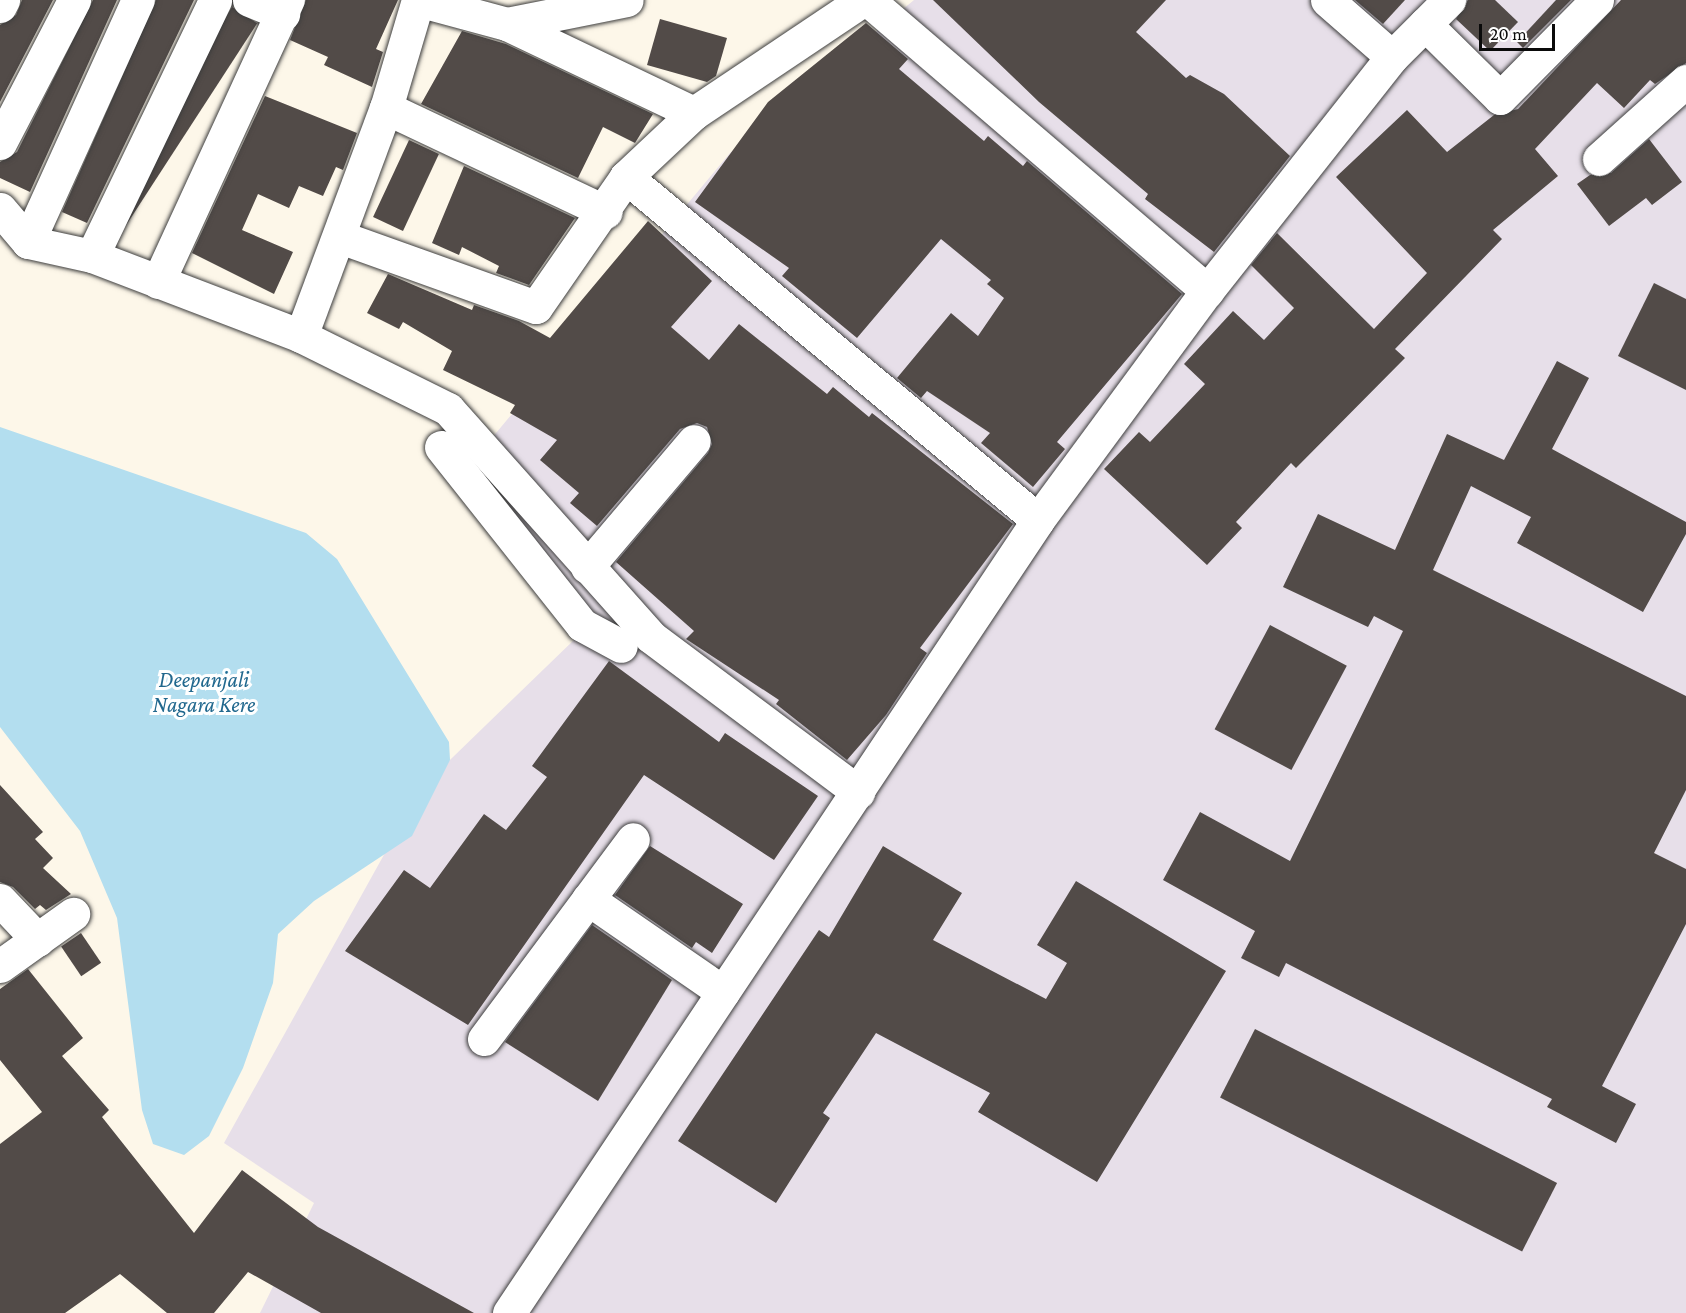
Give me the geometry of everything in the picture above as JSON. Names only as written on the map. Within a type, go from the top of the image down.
[{"type":"street","points":[[0,6],[3,0]]},
{"type":"street","points":[[0,143],[74,0]]},
{"type":"street","points":[[28,242],[138,0]]},
{"type":"street","points":[[92,256],[215,0]]},
{"type":"street","points":[[158,282],[286,7],[249,0]]},
{"type":"street","points":[[301,336],[340,237],[386,108],[418,0],[507,24],[694,113]]},
{"type":"street","points":[[507,24],[627,0]]},
{"type":"street","points":[[340,237],[536,307],[606,212],[626,177],[694,113],[863,0]]},
{"type":"street","points":[[868,0],[1207,291]]},
{"type":"street","points":[[1327,0],[1392,57]]},
{"type":"street","points":[[508,1313],[1038,520],[1207,291],[1392,57],[1449,0]]},
{"type":"street","points":[[1425,24],[1500,98],[1597,0]]},
{"type":"street","points":[[1599,159],[1686,81]]},
{"type":"street","points":[[386,108],[606,212]]},
{"type":"street","points":[[626,177],[1038,520]]},
{"type":"street","points":[[0,209],[28,242],[92,256],[301,336],[448,409],[651,637],[858,792]]},
{"type":"street","points":[[587,567],[694,441]]},
{"type":"street","points":[[441,447],[582,625],[621,646]]},
{"type":"street","points":[[483,1039],[633,839]]},
{"type":"street","points":[[588,899],[723,992]]},
{"type":"street","points":[[0,900],[38,940]]},
{"type":"street","points":[[0,966],[73,914]]},
{"type":"shaded area","points":[[914,0],[1686,0],[1686,1313],[260,1313],[314,1203],[224,1143],[421,788],[576,638],[466,469],[730,153]]},
{"type":"water","name":"Deepanjali Nagara Kere","points":[[0,427],[306,533],[337,559],[449,742],[450,760],[412,836],[314,901],[278,934],[273,983],[243,1068],[209,1136],[184,1155],[153,1144],[142,1110],[117,918],[80,831],[0,727]]},
{"type":"building","points":[[22,0],[53,0],[0,102],[0,25],[16,15]]},
{"type":"building","points":[[93,0],[117,0],[30,192],[0,178],[0,162],[17,152]]},
{"type":"building","points":[[156,0],[194,0],[87,223],[62,212]]},
{"type":"building","points":[[306,0],[398,0],[376,49],[383,52],[372,87],[324,65],[328,57],[290,40]]},
{"type":"building","points":[[933,0],[1166,0],[1136,32],[1186,78],[1190,75],[1224,94],[1290,156],[1214,252],[1145,199],[1148,194],[1039,102]]},
{"type":"building","points":[[1355,0],[1405,0],[1383,24]]},
{"type":"building","points":[[1468,0],[1495,0],[1518,22],[1490,51],[1456,19]]},
{"type":"building","points":[[1556,0],[1571,0],[1523,48],[1517,42]]},
{"type":"building","points":[[1621,0],[1686,0],[1686,63],[1655,84],[1650,80],[1624,108],[1597,83],[1535,149],[1558,176],[1493,230],[1502,239],[1395,349],[1405,358],[1296,468],[1291,463],[1236,522],[1242,528],[1207,565],[1104,469],[1139,432],[1150,442],[1205,384],[1184,364],[1233,311],[1264,340],[1294,308],[1251,265],[1277,233],[1374,329],[1427,273],[1336,177],[1407,110],[1447,152],[1494,115],[1518,109]]},
{"type":"building","points":[[232,7],[257,23],[117,240],[91,223]]},
{"type":"building","points":[[660,19],[727,38],[716,76],[707,82],[647,65]]},
{"type":"building","points":[[866,23],[908,59],[899,69],[984,141],[988,136],[1023,166],[1027,161],[1182,294],[1057,442],[1065,449],[1033,487],[981,443],[990,433],[927,391],[921,398],[897,378],[951,313],[978,336],[1004,298],[987,284],[991,280],[941,239],[857,338],[782,276],[789,268],[695,202],[768,102]]},
{"type":"building","points":[[462,31],[506,44],[653,114],[635,143],[603,127],[578,178],[421,104]]},
{"type":"building","points":[[265,96],[357,133],[343,170],[336,167],[323,196],[299,186],[289,208],[258,194],[242,230],[293,252],[274,294],[192,253]]},
{"type":"building","points":[[1649,139],[1682,182],[1652,205],[1646,198],[1609,226],[1577,184],[1590,175],[1611,173]]},
{"type":"building","points":[[409,140],[439,154],[403,231],[373,217]]},
{"type":"building","points":[[464,166],[575,218],[529,285],[496,273],[499,266],[462,247],[459,255],[432,243]]},
{"type":"building","points":[[648,221],[712,281],[671,327],[709,360],[739,324],[827,394],[833,387],[869,417],[872,413],[1013,524],[920,648],[927,653],[886,715],[847,760],[776,704],[779,700],[686,639],[694,631],[616,562],[708,453],[712,444],[707,427],[697,423],[680,429],[597,526],[570,503],[579,493],[540,460],[557,440],[510,413],[515,405],[443,370],[452,351],[403,322],[399,329],[367,313],[388,274],[472,310],[474,305],[519,321],[550,338]]},
{"type":"building","points":[[1654,283],[1686,299],[1686,390],[1618,356]]},
{"type":"building","points":[[1557,361],[1589,378],[1552,449],[1686,522],[1686,534],[1643,612],[1517,543],[1531,517],[1471,486],[1433,570],[1686,696],[1686,790],[1654,853],[1686,869],[1686,924],[1602,1086],[1636,1104],[1616,1143],[1547,1107],[1552,1099],[1286,963],[1279,977],[1241,958],[1255,931],[1163,880],[1200,812],[1290,861],[1403,631],[1374,616],[1368,627],[1283,587],[1318,514],[1395,550],[1447,434],[1504,460]]},
{"type":"building","points":[[1270,625],[1347,666],[1291,770],[1215,729]]},
{"type":"building","points":[[609,661],[719,742],[725,733],[818,796],[774,860],[644,775],[468,1025],[345,951],[404,870],[430,888],[484,814],[506,830],[547,777],[532,766]]},
{"type":"building","points":[[0,785],[43,832],[35,839],[53,858],[43,868],[71,894],[46,910],[40,905],[35,909],[13,887],[0,882]]},
{"type":"building","points":[[650,846],[743,904],[712,953],[696,942],[692,948],[615,895]]},
{"type":"building","points":[[883,846],[962,893],[933,940],[1046,999],[1067,963],[1037,945],[1076,881],[1226,971],[1097,1182],[978,1112],[990,1093],[876,1033],[823,1113],[830,1118],[776,1203],[678,1141],[819,930],[829,937]]},
{"type":"building","points":[[592,925],[672,980],[598,1101],[505,1042]]},
{"type":"building","points":[[81,933],[101,963],[81,976],[61,946]]},
{"type":"building","points":[[28,969],[83,1038],[62,1056],[109,1110],[102,1117],[194,1233],[242,1170],[318,1227],[474,1313],[321,1313],[248,1272],[214,1313],[167,1313],[120,1274],[65,1313],[0,1313],[0,1144],[42,1112],[0,1060],[0,989]]},
{"type":"building","points":[[1255,1029],[1557,1183],[1522,1252],[1220,1098]]}]
